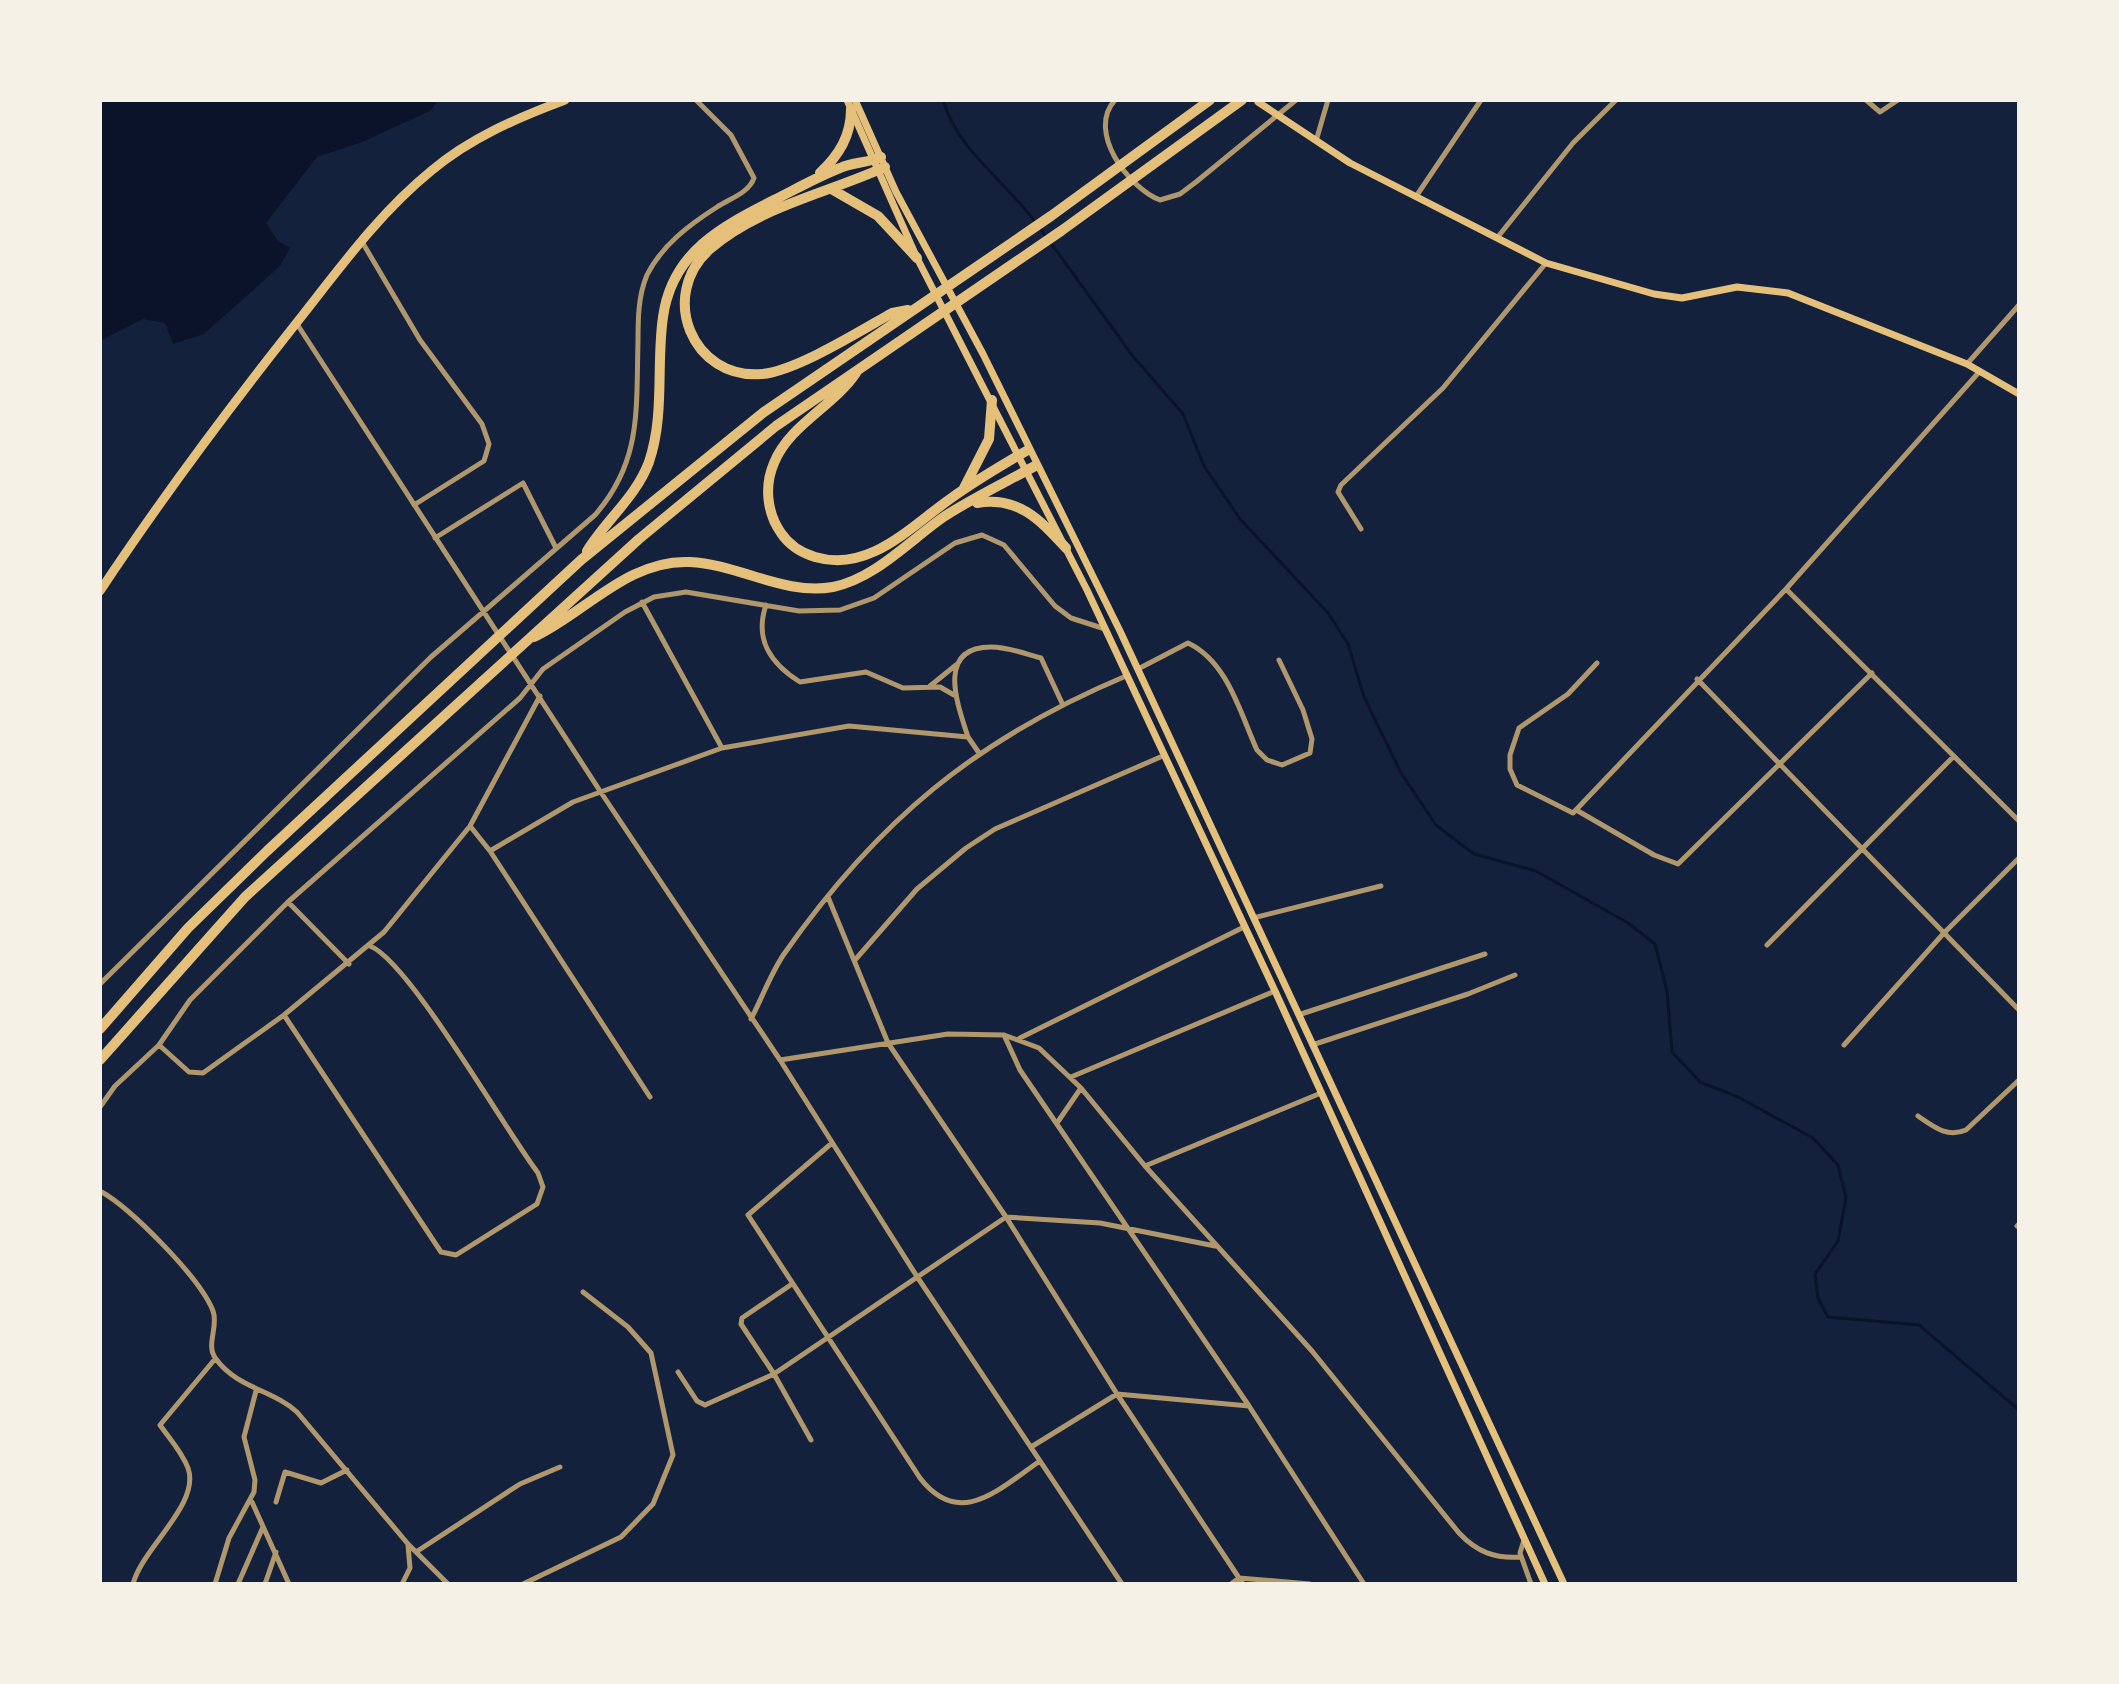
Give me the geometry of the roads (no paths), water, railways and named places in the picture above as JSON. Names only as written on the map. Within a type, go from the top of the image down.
[{"type":"highway","points":[[100,591],[215,426],[361,239],[397,200],[451,155],[486,133],[565,100]]},
{"type":"highway","points":[[100,1029],[188,928],[581,560],[764,412],[1051,216],[1210,100]]},
{"type":"highway","points":[[100,1060],[162,985],[245,897],[525,641],[734,460],[1242,100]]},
{"type":"highway","points":[[813,180],[836,158],[851,121],[851,103]]},
{"type":"highway","points":[[879,164],[833,190],[775,210],[724,239],[700,260],[685,293],[686,326],[706,358],[729,372],[766,374],[800,364],[892,313],[915,309]]},
{"type":"highway","points":[[581,560],[640,481],[649,462],[657,421],[663,317],[673,277],[699,244],[718,229],[842,167],[879,164]]},
{"type":"highway","points":[[833,190],[878,216],[917,258]]},
{"type":"highway","points":[[859,369],[842,392],[792,435],[774,460],[768,495],[770,513],[781,534],[810,555],[844,562],[883,549],[963,490],[1023,453]]},
{"type":"highway","points":[[963,490],[989,439],[992,400]]},
{"type":"highway","points":[[525,641],[563,622],[626,578],[667,564],[687,561],[713,564],[795,586],[835,586],[883,562],[925,530],[1035,466]]},
{"type":"highway","points":[[968,504],[990,501],[1015,504],[1041,521],[1066,548]]},
{"type":"main road","points":[[1258,102],[1316,143],[1546,263],[1654,294],[1682,298],[1737,287],[1788,293],[1967,364],[2019,394]]},
{"type":"main road","points":[[851,103],[917,258],[992,400],[1023,453],[1035,466],[1138,669],[1564,1584]]},
{"type":"main road","points":[[879,164],[983,354],[1023,453],[1025,471],[1106,629],[1165,755],[1545,1584]]},
{"type":"street","points":[[100,984],[431,657],[556,548],[613,493],[631,456],[638,325],[641,292],[647,276],[678,235],[747,189],[754,178],[731,135],[696,100]]},
{"type":"street","points":[[1115,100],[1105,119],[1109,148],[1148,196],[1160,200],[1180,194],[1296,100]]},
{"type":"street","points":[[1316,143],[1328,100]]},
{"type":"street","points":[[1417,195],[1481,100]]},
{"type":"street","points":[[1497,238],[1573,143],[1616,100]]},
{"type":"street","points":[[1866,100],[1880,112],[1898,100]]},
{"type":"street","points":[[361,239],[420,340],[482,424],[489,444],[484,461],[414,505]]},
{"type":"street","points":[[1361,529],[1341,500],[1338,492],[1341,485],[1443,388],[1546,263]]},
{"type":"street","points":[[1967,364],[2019,305]]},
{"type":"street","points":[[297,323],[600,791],[780,1060],[916,1275],[1122,1584]]},
{"type":"street","points":[[1578,811],[1697,679],[1786,589],[1980,371]]},
{"type":"street","points":[[435,538],[518,483],[523,483],[556,548]]},
{"type":"street","points":[[100,1107],[115,1086],[159,1045],[190,1000],[288,902],[520,698],[557,658],[642,602],[686,592],[822,612],[858,605],[955,543],[982,535],[1004,545],[1055,606],[1071,618],[1106,629]]},
{"type":"street","points":[[1786,589],[2019,821]]},
{"type":"street","points":[[642,602],[722,748]]},
{"type":"street","points":[[766,605],[761,620],[763,645],[780,670],[800,682],[866,672],[903,688],[949,689],[954,695],[968,737],[979,753]]},
{"type":"street","points":[[1138,669],[1179,646],[1188,643],[1198,648],[1216,664],[1257,750],[1267,760],[1282,765],[1310,753],[1312,739],[1279,660]]},
{"type":"street","points":[[930,687],[967,654],[994,647],[1041,658],[1062,703]]},
{"type":"street","points":[[1597,663],[1568,694],[1519,728],[1510,755],[1510,769],[1517,785],[1567,811],[1578,811],[1654,855],[1678,864],[1872,673]]},
{"type":"street","points":[[954,695],[958,664]]},
{"type":"street","points":[[751,1020],[783,955],[828,897],[835,883],[890,825],[979,753],[1062,703],[1126,676]]},
{"type":"street","points":[[1697,679],[2019,1010]]},
{"type":"street","points":[[159,1045],[181,1067],[197,1075],[284,1015],[370,946],[470,826],[540,696]]},
{"type":"street","points":[[490,851],[573,802],[722,748],[849,726],[968,737]]},
{"type":"street","points":[[855,960],[917,889],[966,848],[995,829],[1165,755]]},
{"type":"street","points":[[1767,945],[1954,756]]},
{"type":"street","points":[[470,826],[490,851],[650,1097]]},
{"type":"street","points":[[1844,1045],[1943,934],[2019,858]]},
{"type":"street","points":[[1252,919],[1381,886]]},
{"type":"street","points":[[828,897],[888,1043],[1006,1217],[1117,1394],[1241,1581]]},
{"type":"street","points":[[288,902],[349,964]]},
{"type":"street","points":[[1020,1038],[1244,927]]},
{"type":"street","points":[[284,1015],[441,1252],[456,1255],[537,1204],[542,1195],[538,1173],[408,981],[378,949],[370,946]]},
{"type":"street","points":[[1297,1016],[1485,954]]},
{"type":"street","points":[[1311,1046],[1468,994],[1515,975]]},
{"type":"street","points":[[1071,1077],[1275,991]]},
{"type":"street","points":[[780,1060],[948,1034],[1004,1035],[1020,1038],[1039,1048],[1081,1088],[1216,1247],[1312,1351],[1469,1543],[1493,1556],[1521,1557]]},
{"type":"street","points":[[1004,1035],[1020,1070],[1249,1406],[1364,1584]]},
{"type":"street","points":[[1918,1116],[1941,1131],[1957,1134],[1966,1130],[2019,1080]]},
{"type":"street","points":[[1057,1123],[1081,1088]]},
{"type":"street","points":[[1145,1166],[1321,1093]]},
{"type":"street","points":[[832,1143],[748,1215],[792,1284],[920,1478],[937,1495],[947,1501],[974,1503],[1040,1461]]},
{"type":"street","points":[[100,1191],[149,1230],[209,1304],[215,1321],[212,1349],[215,1359],[256,1391],[286,1402],[408,1544],[448,1584]]},
{"type":"street","points":[[678,1372],[697,1401],[705,1405],[774,1374],[916,1275],[1006,1217],[1125,1226],[1216,1247]]},
{"type":"street","points":[[792,1284],[742,1318],[741,1324],[774,1374],[811,1440]]},
{"type":"street","points":[[523,1584],[621,1537],[653,1504],[673,1455],[651,1353],[628,1327],[583,1292]]},
{"type":"street","points":[[133,1584],[139,1567],[190,1488],[187,1467],[160,1425],[215,1359]]},
{"type":"street","points":[[215,1584],[229,1538],[252,1502],[255,1480],[244,1432],[256,1391]]},
{"type":"street","points":[[1031,1447],[1117,1394],[1249,1406]]},
{"type":"street","points":[[416,1552],[520,1484],[560,1467]]},
{"type":"street","points":[[276,1502],[285,1472],[321,1483],[347,1470]]},
{"type":"street","points":[[252,1502],[289,1584]]},
{"type":"street","points":[[238,1584],[264,1526]]},
{"type":"street","points":[[1525,1539],[1521,1557],[1531,1584]]},
{"type":"street","points":[[402,1584],[410,1563],[408,1544]]},
{"type":"street","points":[[265,1584],[276,1552]]},
{"type":"street","points":[[1231,1584],[1241,1581],[1310,1584]]},
{"type":"water","points":[[100,100],[439,100],[430,111],[362,142],[317,157],[266,223],[278,241],[290,248],[280,266],[204,334],[173,344],[165,323],[143,319],[100,341]]},
{"type":"waterway","points":[[943,100],[950,119],[971,151],[1035,222]]},
{"type":"waterway","points":[[1040,228],[1132,355],[1183,414],[1204,466],[1240,519],[1328,613],[1348,644],[1364,697],[1401,773],[1436,825],[1474,854],[1536,871],[1628,923],[1655,944],[1667,991],[1672,1052],[1700,1082],[1738,1097],[1813,1138],[1838,1165],[1846,1198],[1838,1241],[1815,1274],[1818,1298],[1828,1317],[1919,1325],[2019,1410]]}]
